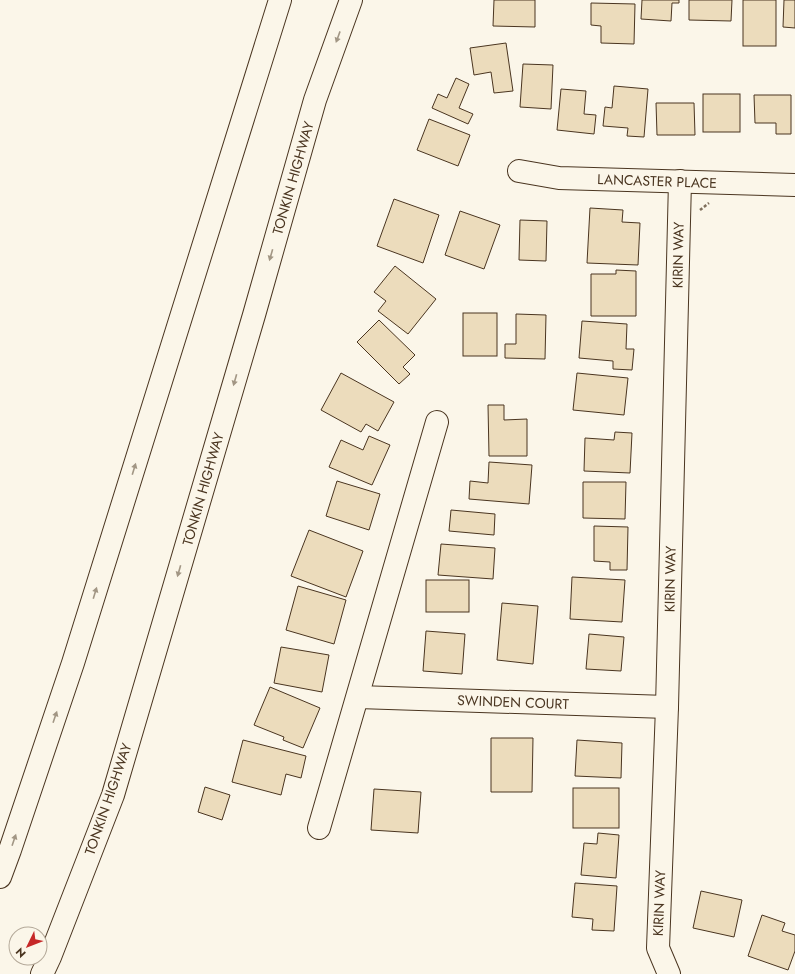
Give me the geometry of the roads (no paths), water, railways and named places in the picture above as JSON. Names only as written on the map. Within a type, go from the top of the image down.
[{"type":"main road","points":[[0,877],[73,663],[280,0]]},
{"type":"main road","name":"TONKIN HIGHWAY","points":[[42,974],[113,795],[254,315],[315,100],[351,0]]},
{"type":"main road","name":"LANCASTER PLACE","points":[[519,171],[559,178],[795,185]]},
{"type":"main road","name":"KIRIN WAY","points":[[669,974],[658,948],[667,706],[680,181]]},
{"type":"main road","points":[[319,828],[437,422]]},
{"type":"main road","name":"SWINDEN COURT","points":[[358,697],[667,706]]}]
